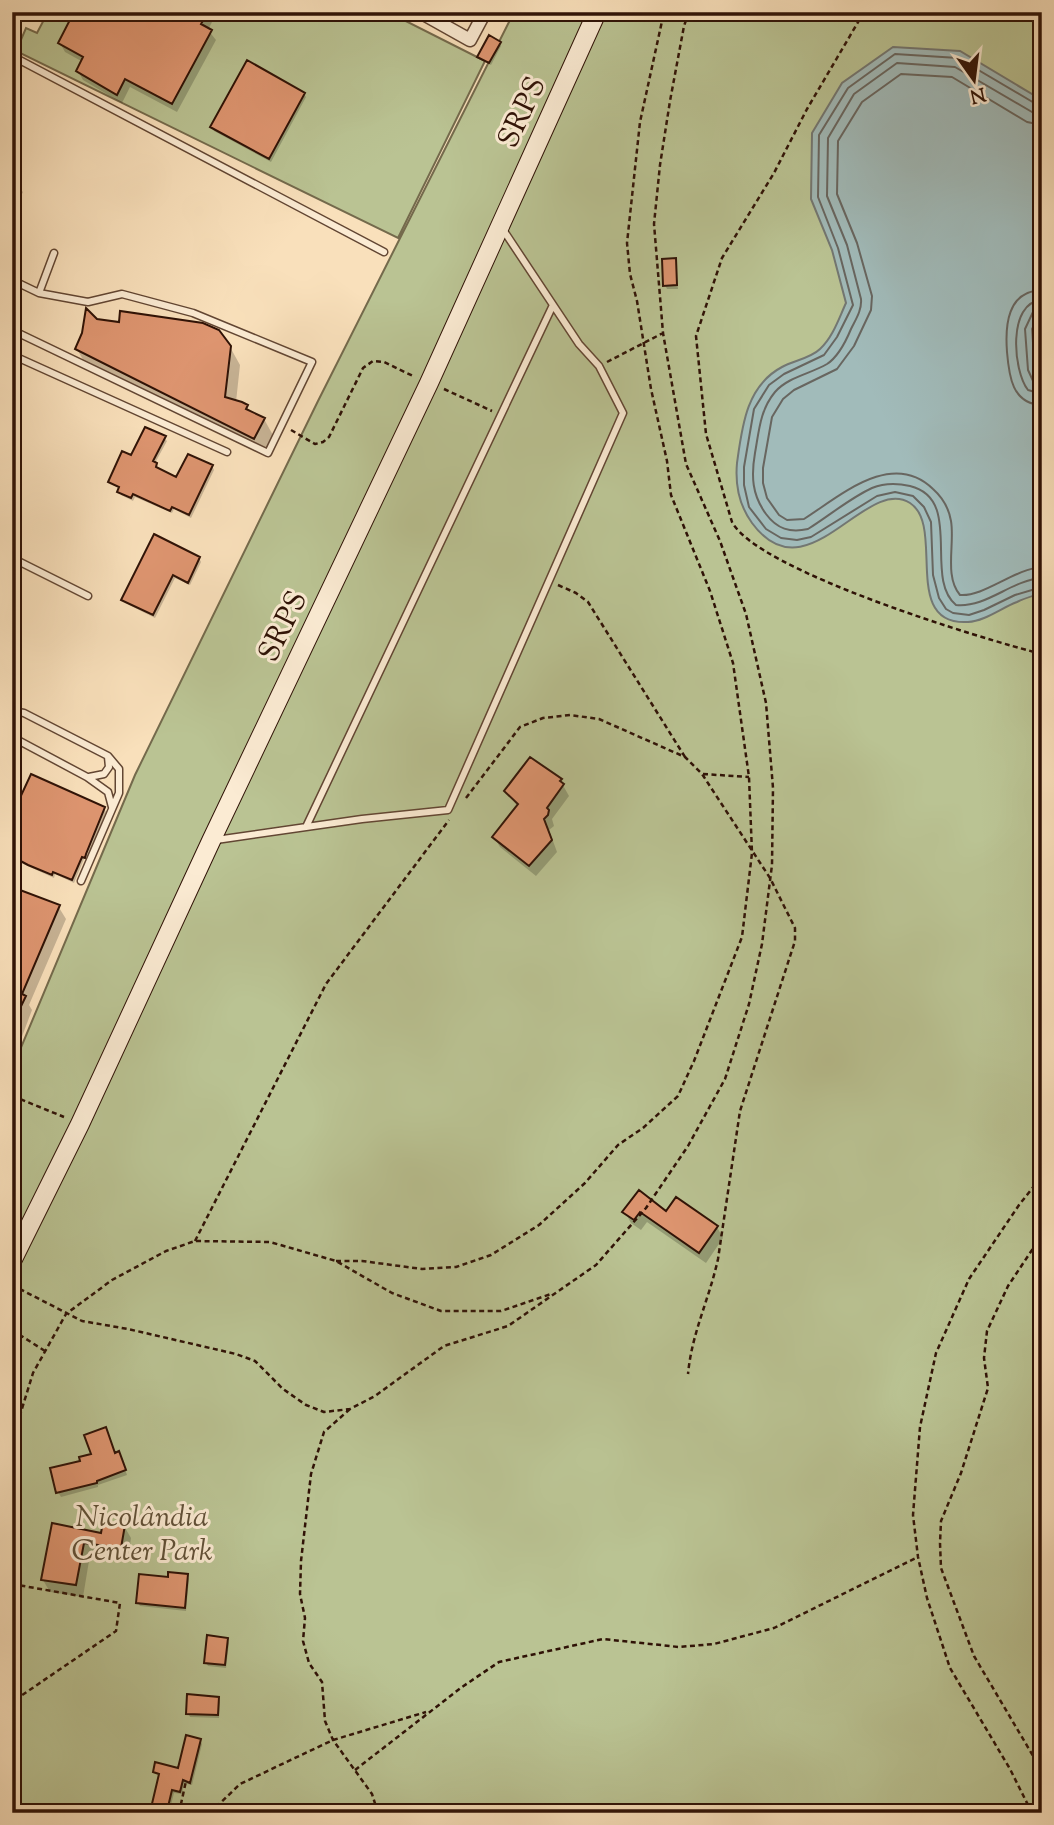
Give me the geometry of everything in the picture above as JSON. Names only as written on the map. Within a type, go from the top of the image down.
[{"type":"main road","name":"SRPS","points":[[12,1261],[80,1124],[429,383],[597,12]]},
{"type":"street","points":[[420,12],[470,40],[485,12]]},
{"type":"lane","points":[[12,56],[384,252]]},
{"type":"lane","points":[[211,841],[447,810],[623,413],[599,366],[579,344],[500,225]]},
{"type":"lane","points":[[38,293],[54,253]]},
{"type":"lane","points":[[12,280],[38,293],[89,302],[122,294],[193,313],[312,362],[268,453],[12,330]]},
{"type":"lane","points":[[306,827],[554,305]]},
{"type":"lane","points":[[12,355],[227,452]]},
{"type":"lane","points":[[12,558],[88,596]]},
{"type":"lane","points":[[12,710],[24,713],[108,757],[116,764],[120,775],[119,793],[81,881]]},
{"type":"lane","points":[[12,737],[87,777],[108,793],[112,807]]},
{"type":"lane","points":[[87,777],[104,774],[109,767],[108,757]]},
{"type":"path","points":[[336,1261],[362,1261],[422,1269],[456,1267],[491,1255],[539,1225],[618,1145],[643,1128],[678,1096],[742,937],[752,853],[749,777],[733,663],[710,591],[670,495],[667,461],[651,388],[627,243],[640,121],[664,12]]},
{"type":"path","points":[[378,1813],[372,1794],[333,1740],[325,1721],[322,1682],[309,1663],[303,1641],[305,1618],[300,1594],[302,1561],[311,1474],[324,1432],[350,1409],[375,1396],[444,1346],[508,1326],[596,1265],[646,1208],[688,1146],[726,1079],[749,1004],[760,956],[770,878],[773,788],[766,703],[746,614],[720,541],[686,464],[663,333],[654,224],[670,101],[689,12]]},
{"type":"path","points":[[864,12],[807,109],[774,173],[722,258],[696,336],[706,434],[732,522],[737,532],[750,542],[793,567],[915,616],[1042,654]]},
{"type":"path","points":[[599,366],[663,333]]},
{"type":"path","points":[[282,425],[315,444],[323,442],[329,437],[363,368],[373,361],[384,362],[501,415]]},
{"type":"path","points":[[549,581],[576,593],[588,602],[685,757],[702,774],[770,878],[795,928],[795,941],[740,1111],[718,1259],[713,1282],[696,1326],[688,1374]]},
{"type":"path","points":[[463,802],[520,727],[544,718],[570,715],[599,719],[685,757]]},
{"type":"path","points":[[702,774],[749,777]]},
{"type":"path","points":[[195,1241],[326,984],[455,812]]},
{"type":"path","points":[[12,1099],[40,1106],[80,1124]]},
{"type":"path","points":[[1032,1813],[1010,1769],[950,1668],[927,1598],[913,1515],[920,1427],[936,1353],[969,1279],[1018,1205],[1042,1176]]},
{"type":"path","points":[[1042,1235],[1008,1286],[987,1331],[984,1358],[988,1388],[961,1473],[942,1521],[940,1543],[941,1568],[974,1656],[1042,1771]]},
{"type":"path","points":[[12,1441],[33,1373],[66,1314],[112,1280],[166,1251],[195,1241],[270,1242],[336,1261],[392,1293],[441,1311],[501,1311],[555,1292]]},
{"type":"path","points":[[12,1285],[82,1321],[236,1354],[255,1362],[283,1389],[306,1405],[324,1412],[350,1409]]},
{"type":"path","points":[[12,1330],[45,1351]]},
{"type":"path","points":[[355,1770],[430,1711],[499,1662],[603,1639],[679,1647],[713,1644],[774,1628],[918,1557]]},
{"type":"path","points":[[12,1584],[120,1603],[116,1631],[12,1702]]},
{"type":"path","points":[[210,1813],[240,1784],[333,1740],[430,1711]]},
{"type":"path","points":[[179,1813],[186,1782]]},
{"type":"green space","points":[[48,12],[388,12],[485,61],[398,238],[18,52],[26,28],[37,33]]},
{"type":"green space","name":"Nicolândia Center Park","points":[[514,12],[1042,12],[1042,1813],[12,1813],[12,1069],[135,775],[318,401]]},
{"type":"water","points":[[893,47],[960,51],[1042,100],[1042,311],[1032,329],[1035,370],[1042,385],[1042,593],[968,622],[947,619],[935,608],[929,592],[925,532],[920,515],[910,503],[893,499],[874,505],[835,531],[814,542],[794,548],[773,543],[752,523],[737,487],[741,435],[753,396],[770,375],[812,355],[825,344],[846,303],[832,250],[811,199],[812,133],[842,83]]},
{"type":"building","points":[[74,12],[208,12],[201,24],[212,30],[172,104],[125,79],[117,95],[76,71],[83,57],[58,43]]},
{"type":"building","points":[[489,35],[501,42],[489,63],[477,57]]},
{"type":"building","points":[[247,60],[305,93],[269,159],[210,127]]},
{"type":"building","points":[[676,258],[677,285],[663,286],[662,259]]},
{"type":"building","points":[[86,308],[97,319],[119,322],[120,311],[203,323],[219,330],[231,346],[225,397],[248,405],[246,409],[265,418],[254,439],[75,349],[82,333]]},
{"type":"building","points":[[145,427],[166,436],[153,461],[157,463],[156,467],[176,477],[188,454],[213,465],[189,515],[172,507],[170,511],[133,494],[131,498],[117,492],[119,487],[108,482],[122,451],[131,455]]},
{"type":"building","points":[[154,534],[200,557],[188,583],[173,575],[153,615],[121,600]]},
{"type":"building","points":[[530,757],[562,779],[560,781],[564,784],[547,808],[548,815],[544,819],[552,840],[529,866],[492,837],[518,804],[504,791]]},
{"type":"building","points":[[31,774],[105,807],[85,858],[82,857],[72,880],[28,865],[15,858],[16,855],[12,853],[12,815]]},
{"type":"building","points":[[12,887],[60,905],[22,994],[26,996],[12,1025]]},
{"type":"building","points":[[639,1190],[666,1211],[676,1197],[718,1226],[699,1253],[640,1212],[634,1220],[622,1212]]},
{"type":"building","points":[[106,1427],[115,1453],[119,1451],[126,1470],[97,1483],[56,1493],[50,1468],[80,1461],[79,1457],[91,1454],[84,1435]]},
{"type":"building","points":[[103,1522],[125,1525],[121,1548],[84,1543],[76,1585],[41,1580],[52,1523],[101,1533]]},
{"type":"building","points":[[168,1572],[188,1574],[185,1608],[136,1603],[139,1574],[168,1577]]},
{"type":"building","points":[[207,1635],[228,1638],[225,1665],[204,1663]]},
{"type":"building","points":[[187,1694],[219,1697],[218,1715],[186,1714]]},
{"type":"building","points":[[186,1735],[201,1739],[190,1783],[183,1780],[180,1792],[172,1790],[167,1811],[151,1808],[159,1774],[153,1772],[155,1762],[178,1768]]}]
